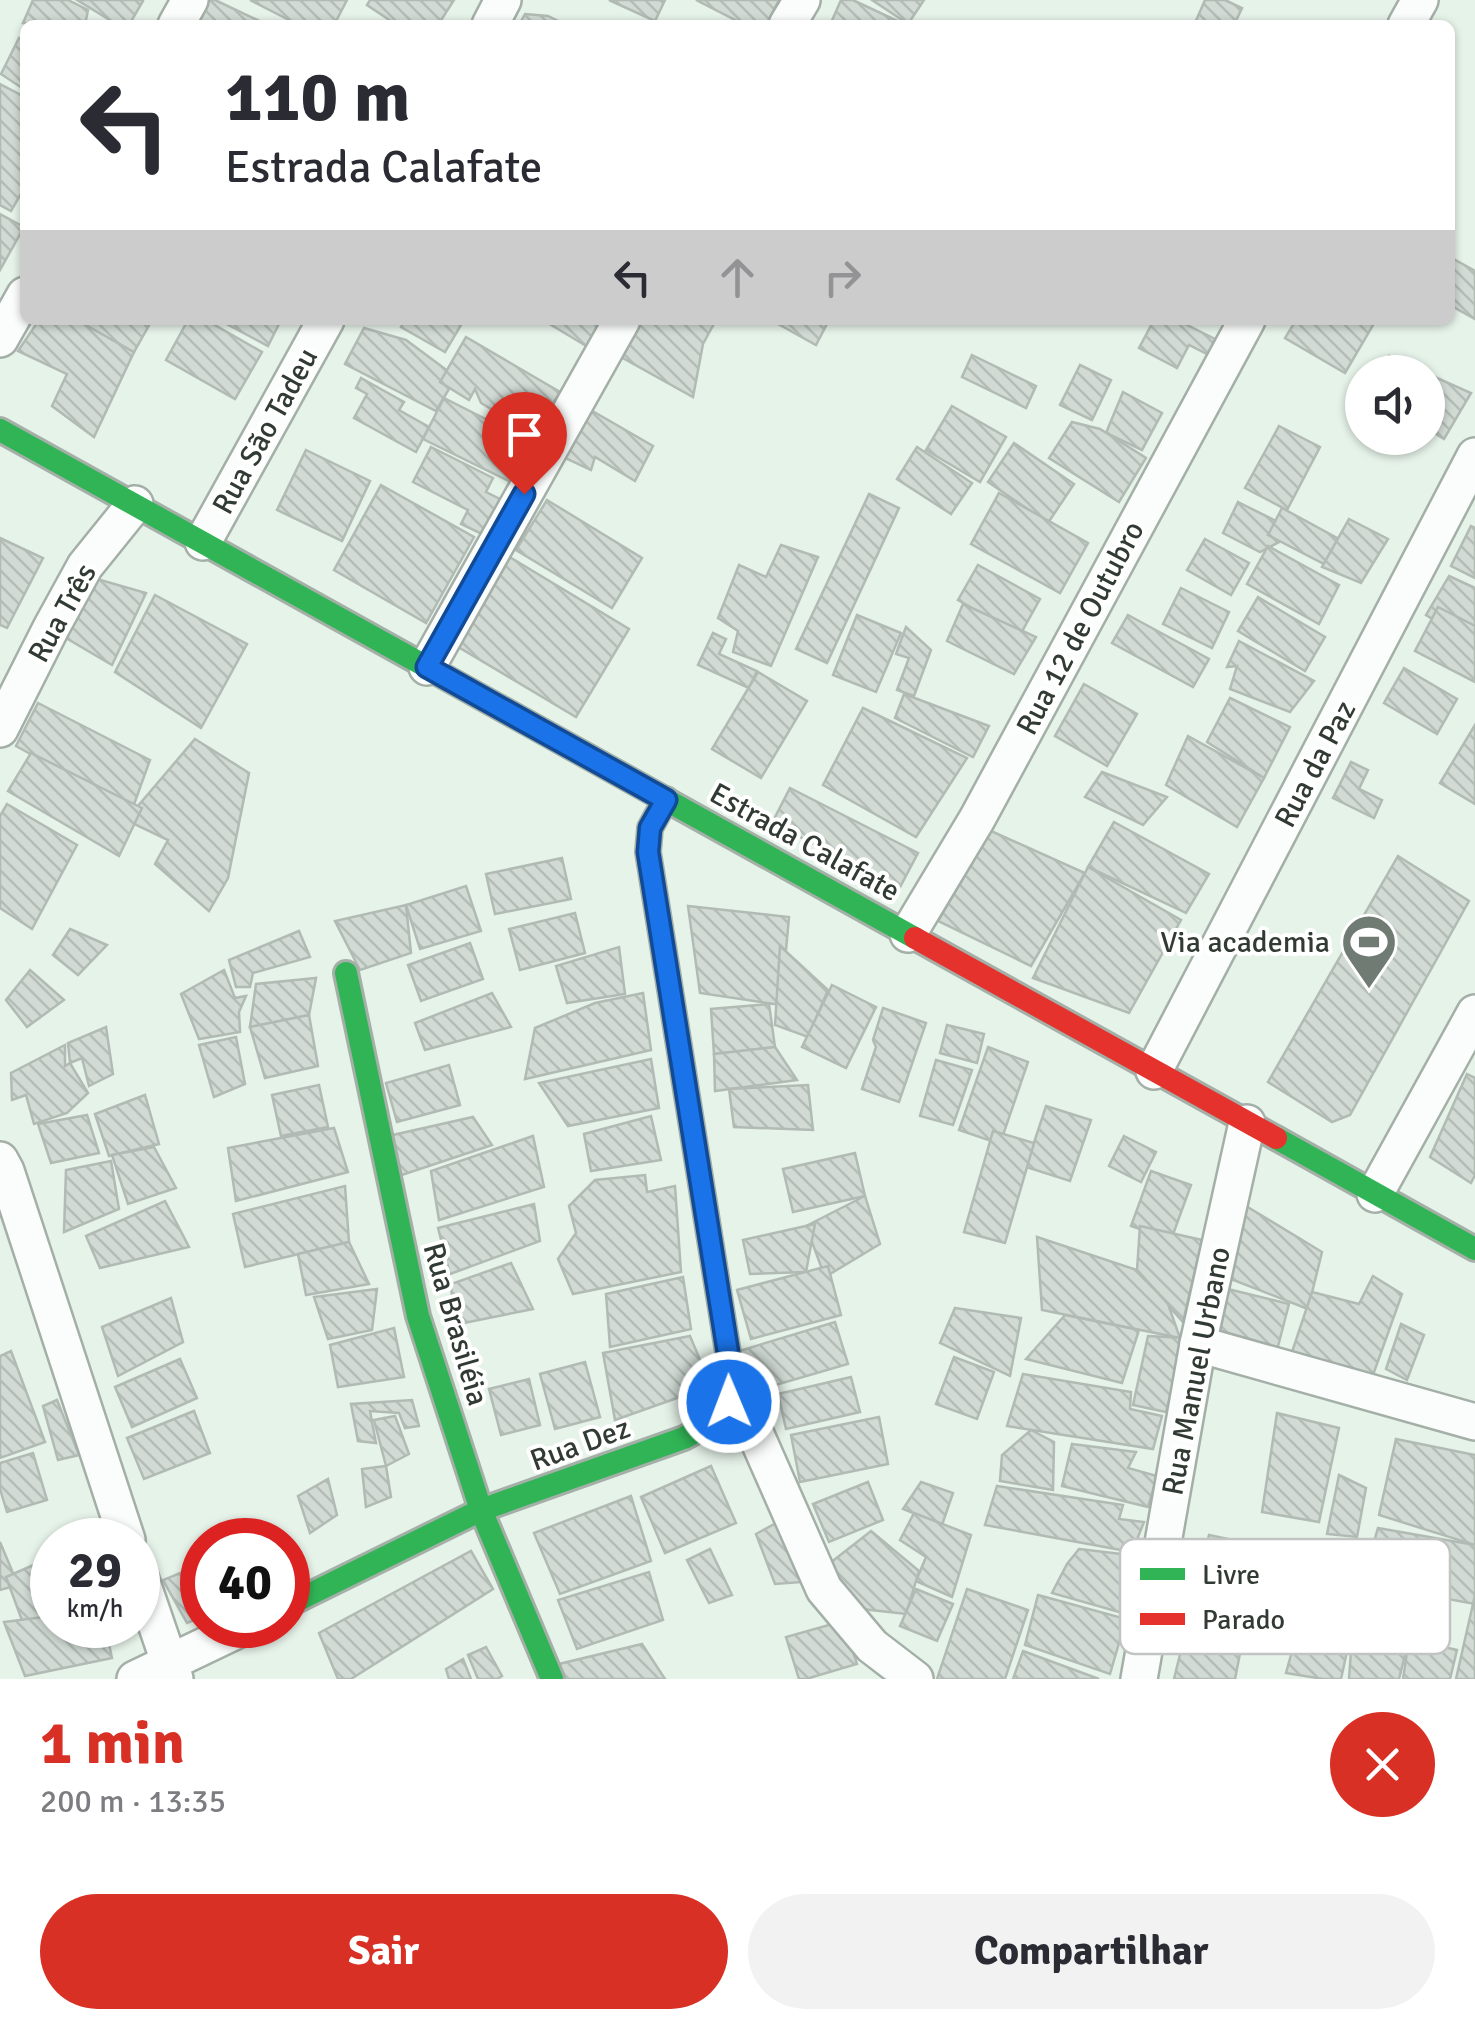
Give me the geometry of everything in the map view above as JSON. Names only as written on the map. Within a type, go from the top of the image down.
[{"type":"street","points":[[0,339],[20,303]]},
{"type":"street","name":"Rua São Tadeu","points":[[204,542],[323,325]]},
{"type":"street","points":[[427,667],[619,325]]},
{"type":"street","name":"Rua 12 de Outubro","points":[[908,934],[986,802],[1243,325]]},
{"type":"street","name":"Estrada Calafate","points":[[0,430],[1475,1249]]},
{"type":"street","name":"Rua da Paz","points":[[1154,1071],[1475,456]]},
{"type":"street","name":"Rua Três","points":[[0,729],[85,566],[135,504]]},
{"type":"street","points":[[666,800],[650,828],[648,852],[734,1390],[729,1402],[758,1439],[824,1589],[872,1646],[915,1679]]},
{"type":"street","name":"Rua Brasiléia","points":[[346,973],[418,1316],[481,1510],[552,1679]]},
{"type":"street","points":[[1375,1194],[1475,1013]]},
{"type":"street","name":"Rua Manuel Urbano","points":[[1164,1539],[1198,1344],[1248,1123]]},
{"type":"street","points":[[2,1170],[120,1518]]},
{"type":"street","points":[[1198,1344],[1475,1422]]},
{"type":"street","name":"Rua Dez","points":[[310,1595],[481,1510],[684,1438],[722,1417],[729,1402]]},
{"type":"street","points":[[160,1638],[171,1672]]},
{"type":"street","points":[[135,1679],[171,1672],[210,1648]]},
{"type":"street","name":"Rua Manuel Urbano","points":[[1139,1679],[1143,1654]]},
{"type":"building","points":[[33,0],[68,0],[88,10],[86,20],[24,20]]},
{"type":"building","points":[[77,0],[143,1],[132,20],[110,20]]},
{"type":"building","points":[[207,0],[215,0],[257,20],[197,20]]},
{"type":"building","points":[[250,0],[347,0],[337,20],[289,20]]},
{"type":"building","points":[[370,0],[454,0],[441,20],[390,20],[367,5]]},
{"type":"building","points":[[609,0],[665,0],[653,20]]},
{"type":"building","points":[[696,0],[779,0],[769,20],[735,20]]},
{"type":"building","points":[[841,0],[853,0],[895,20],[832,20]]},
{"type":"building","points":[[872,0],[924,0],[911,20],[902,20]]},
{"type":"building","points":[[1205,0],[1225,0],[1242,8],[1236,20],[1196,20]]},
{"type":"building","points":[[525,14],[556,20],[522,20]]},
{"type":"building","points":[[19,38],[20,38],[20,87],[1,74]]},
{"type":"building","points":[[0,84],[20,94],[20,196],[11,211],[0,205]]},
{"type":"building","points":[[0,214],[20,225],[20,234],[0,270]]},
{"type":"building","points":[[1455,260],[1475,271],[1475,319],[1455,308]]},
{"type":"building","points":[[36,325],[86,325],[134,352],[94,437],[52,406],[67,374],[18,351]]},
{"type":"building","points":[[86,325],[149,325],[134,352]]},
{"type":"building","points":[[185,325],[215,325],[262,352],[235,399],[166,360]]},
{"type":"building","points":[[228,325],[278,325],[268,346]]},
{"type":"building","points":[[402,325],[461,325],[445,352]]},
{"type":"building","points":[[551,325],[607,325],[593,350]]},
{"type":"building","points":[[639,325],[713,325],[703,344],[693,397],[621,357]]},
{"type":"building","points":[[780,325],[826,325],[816,345]]},
{"type":"building","points":[[1151,325],[1187,325],[1221,342],[1213,357],[1189,345],[1177,368],[1139,348]]},
{"type":"building","points":[[1293,325],[1373,325],[1356,355],[1345,355],[1345,373],[1285,338]]},
{"type":"building","points":[[364,328],[406,340],[456,377],[436,411],[345,364]]},
{"type":"building","points":[[466,337],[560,392],[534,435],[481,403],[475,389],[469,400],[440,382]]},
{"type":"building","points":[[972,355],[1036,386],[1026,408],[962,377]]},
{"type":"building","points":[[1080,365],[1111,380],[1092,420],[1060,405]]},
{"type":"building","points":[[361,378],[404,402],[399,410],[429,427],[416,452],[354,418],[367,394],[356,388]]},
{"type":"building","points":[[1445,382],[1471,393],[1445,437]]},
{"type":"building","points":[[1123,392],[1162,413],[1142,450],[1106,433]]},
{"type":"building","points":[[444,398],[535,444],[515,484],[423,439]]},
{"type":"building","points":[[952,406],[1006,437],[980,482],[926,450]]},
{"type":"building","points":[[589,409],[653,446],[635,481],[595,457],[591,470],[565,458]]},
{"type":"building","points":[[1072,422],[1100,429],[1146,458],[1119,502],[1049,458]]},
{"type":"building","points":[[1279,426],[1320,447],[1287,510],[1245,488]]},
{"type":"building","points":[[1014,443],[1074,484],[1048,523],[988,482]]},
{"type":"building","points":[[431,447],[493,478],[486,492],[500,499],[482,534],[461,524],[468,510],[413,482]]},
{"type":"building","points":[[917,447],[972,483],[951,514],[897,479]]},
{"type":"building","points":[[306,450],[370,481],[342,541],[277,510]]},
{"type":"building","points":[[381,485],[474,537],[426,623],[334,570]]},
{"type":"building","points":[[999,493],[1088,543],[1060,593],[971,544]]},
{"type":"building","points":[[869,494],[899,508],[827,663],[796,649]]},
{"type":"building","points":[[547,500],[642,558],[612,608],[516,550]]},
{"type":"building","points":[[1238,502],[1288,527],[1281,541],[1260,552],[1223,533]]},
{"type":"building","points":[[1282,508],[1339,539],[1326,565],[1268,535]]},
{"type":"building","points":[[1349,519],[1388,539],[1361,583],[1322,567]]},
{"type":"building","points":[[1471,526],[1475,528],[1475,578],[1451,566]]},
{"type":"building","points":[[0,538],[43,558],[7,628],[0,625]]},
{"type":"building","points":[[1205,539],[1249,563],[1231,595],[1187,570]]},
{"type":"building","points":[[781,545],[818,557],[771,666],[733,652],[738,631],[718,618],[739,565],[766,577]]},
{"type":"building","points":[[1268,546],[1339,585],[1319,624],[1247,584]]},
{"type":"building","points":[[508,556],[629,629],[576,717],[455,645]]},
{"type":"building","points":[[978,565],[1040,599],[1020,635],[958,600]]},
{"type":"building","points":[[1449,576],[1475,588],[1475,645],[1426,615]]},
{"type":"building","points":[[97,579],[146,593],[112,665],[66,638]]},
{"type":"building","points":[[1181,588],[1229,612],[1212,648],[1163,624]]},
{"type":"building","points":[[155,595],[247,644],[201,728],[115,672]]},
{"type":"building","points":[[1258,597],[1325,637],[1305,671],[1238,631]]},
{"type":"building","points":[[963,604],[1036,637],[1014,674],[947,641]]},
{"type":"building","points":[[1438,607],[1475,626],[1475,682],[1415,651]]},
{"type":"building","points":[[857,615],[901,633],[876,692],[833,675]]},
{"type":"building","points":[[1128,615],[1209,659],[1193,687],[1112,643]]},
{"type":"building","points":[[906,627],[931,650],[914,696],[897,690],[909,658],[896,654]]},
{"type":"building","points":[[713,633],[726,639],[719,654],[757,671],[749,688],[698,665]]},
{"type":"building","points":[[1239,641],[1314,681],[1290,712],[1230,689],[1237,666],[1227,667]]},
{"type":"building","points":[[1404,668],[1457,699],[1437,734],[1384,703]]},
{"type":"building","points":[[758,672],[807,701],[761,778],[712,749]]},
{"type":"building","points":[[1084,684],[1137,714],[1107,766],[1055,736]]},
{"type":"building","points":[[904,694],[989,726],[973,757],[895,718]]},
{"type":"building","points":[[1230,698],[1290,727],[1264,778],[1207,742]]},
{"type":"building","points":[[38,703],[150,760],[132,810],[16,746]]},
{"type":"building","points":[[863,708],[967,758],[916,837],[823,785]]},
{"type":"building","points":[[1475,725],[1475,804],[1440,783]]},
{"type":"building","points":[[1188,736],[1264,778],[1237,827],[1166,785]]},
{"type":"building","points":[[195,739],[249,773],[228,878],[209,911],[155,864],[168,840],[126,820]]},
{"type":"building","points":[[31,753],[142,808],[119,856],[8,791]]},
{"type":"building","points":[[1351,762],[1368,770],[1359,789],[1382,800],[1374,818],[1333,798]]},
{"type":"building","points":[[1102,772],[1167,797],[1143,825],[1085,797]]},
{"type":"building","points":[[790,788],[918,853],[900,887],[772,823]]},
{"type":"building","points":[[7,804],[77,845],[32,929],[0,908],[0,816]]},
{"type":"building","points":[[1114,822],[1209,874],[1186,913],[1088,867]]},
{"type":"building","points":[[991,831],[1085,873],[1031,966],[938,921]]},
{"type":"building","name":"Via academia","points":[[1398,856],[1469,901],[1350,1115],[1332,1122],[1268,1082]]},
{"type":"building","points":[[562,858],[571,899],[495,914],[486,874]]},
{"type":"building","points":[[1088,867],[1181,920],[1129,1013],[1033,978]]},
{"type":"building","points":[[466,886],[481,931],[420,949],[406,905]]},
{"type":"building","points":[[406,905],[411,953],[360,970],[335,921]]},
{"type":"building","points":[[688,906],[789,917],[781,1005],[700,993]]},
{"type":"building","points":[[575,913],[585,953],[520,970],[509,929]]},
{"type":"building","points":[[70,929],[107,945],[78,975],[53,955]]},
{"type":"building","points":[[299,931],[310,957],[253,973],[250,987],[236,987],[229,960]]},
{"type":"building","points":[[470,943],[483,979],[421,1001],[408,965]]},
{"type":"building","points":[[780,946],[828,990],[808,1037],[775,1025]]},
{"type":"building","points":[[619,947],[625,994],[567,1003],[556,966]]},
{"type":"building","points":[[30,970],[64,1000],[27,1027],[6,1000]]},
{"type":"building","points":[[224,970],[235,998],[246,996],[239,1012],[240,1032],[199,1039],[181,994]]},
{"type":"building","points":[[316,978],[309,1015],[250,1027],[256,984]]},
{"type":"building","points":[[832,985],[876,1007],[846,1068],[802,1047]]},
{"type":"building","points":[[492,993],[511,1027],[425,1050],[415,1023]]},
{"type":"building","points":[[643,993],[651,1050],[525,1079],[535,1028],[595,1003]]},
{"type":"building","points":[[769,1004],[775,1047],[714,1054],[711,1009]]},
{"type":"building","points":[[883,1008],[926,1023],[899,1102],[862,1089],[876,1047],[873,1040]]},
{"type":"building","points":[[309,1015],[318,1066],[265,1078],[250,1027]]},
{"type":"building","points":[[947,1025],[984,1034],[977,1063],[940,1053]]},
{"type":"building","points":[[106,1027],[113,1074],[89,1086],[82,1058],[70,1063],[68,1043]]},
{"type":"building","points":[[236,1037],[245,1084],[214,1097],[199,1045]]},
{"type":"building","points":[[65,1045],[65,1066],[70,1063],[88,1093],[67,1113],[34,1124],[26,1095],[12,1100],[11,1073]]},
{"type":"building","points":[[775,1047],[797,1080],[715,1091],[714,1054]]},
{"type":"building","points":[[988,1047],[1028,1062],[1000,1144],[959,1130]]},
{"type":"building","points":[[651,1059],[659,1108],[568,1126],[539,1083]]},
{"type":"building","points":[[936,1060],[972,1070],[953,1125],[920,1116]]},
{"type":"building","points":[[449,1065],[460,1105],[397,1122],[386,1083]]},
{"type":"building","points":[[1467,1074],[1475,1078],[1475,1175],[1471,1183],[1430,1157]]},
{"type":"building","points":[[319,1085],[328,1127],[281,1136],[272,1095]]},
{"type":"building","points":[[808,1085],[813,1130],[734,1127],[729,1089]]},
{"type":"building","points":[[145,1095],[159,1144],[109,1156],[95,1114]]},
{"type":"building","points":[[1046,1106],[1091,1120],[1070,1181],[1026,1167]]},
{"type":"building","points":[[87,1115],[99,1153],[51,1163],[38,1124]]},
{"type":"building","points":[[651,1116],[661,1160],[591,1171],[584,1134]]},
{"type":"building","points":[[473,1117],[492,1145],[399,1176],[384,1137]]},
{"type":"building","points":[[334,1128],[348,1172],[236,1201],[228,1148]]},
{"type":"building","points":[[993,1131],[1034,1143],[1005,1243],[964,1232]]},
{"type":"building","points":[[533,1136],[544,1187],[439,1220],[431,1171]]},
{"type":"building","points":[[1124,1136],[1156,1152],[1141,1182],[1109,1166]]},
{"type":"building","points":[[154,1147],[176,1188],[128,1204],[112,1155]]},
{"type":"building","points":[[855,1153],[865,1196],[793,1212],[783,1169]]},
{"type":"building","points":[[111,1161],[119,1209],[64,1232],[66,1170]]},
{"type":"building","points":[[1151,1171],[1191,1185],[1171,1240],[1131,1226]]},
{"type":"building","points":[[645,1175],[647,1192],[675,1186],[681,1272],[573,1294],[558,1259],[576,1233],[569,1206],[595,1180]]},
{"type":"building","points":[[345,1186],[349,1242],[245,1267],[233,1214]]},
{"type":"building","points":[[865,1196],[880,1244],[825,1277],[806,1226]]},
{"type":"building","points":[[165,1201],[189,1247],[100,1268],[86,1236]]},
{"type":"building","points":[[534,1204],[540,1241],[450,1274],[438,1228]]},
{"type":"building","points":[[1246,1206],[1322,1252],[1308,1309],[1223,1276]]},
{"type":"building","points":[[815,1224],[806,1272],[750,1274],[743,1240]]},
{"type":"building","points":[[1140,1226],[1202,1240],[1183,1322],[1137,1270]]},
{"type":"building","points":[[1037,1237],[1137,1270],[1168,1304],[1180,1338],[1042,1310]]},
{"type":"building","points":[[349,1242],[369,1284],[306,1295],[298,1254]]},
{"type":"building","points":[[511,1263],[533,1309],[454,1325],[451,1284]]},
{"type":"building","points":[[828,1266],[841,1315],[751,1339],[737,1290]]},
{"type":"building","points":[[1373,1276],[1402,1294],[1373,1375],[1338,1372],[1291,1355],[1312,1292],[1359,1304]]},
{"type":"building","points":[[683,1277],[691,1329],[610,1347],[606,1294]]},
{"type":"building","points":[[377,1289],[372,1330],[328,1339],[314,1297]]},
{"type":"building","points":[[1228,1289],[1289,1304],[1276,1354],[1215,1348]]},
{"type":"building","points":[[171,1298],[183,1342],[118,1376],[102,1327]]},
{"type":"building","points":[[955,1308],[1021,1318],[1010,1376],[940,1343]]},
{"type":"building","points":[[1065,1315],[1139,1330],[1122,1383],[1026,1359]]},
{"type":"building","points":[[835,1322],[848,1364],[751,1392],[739,1351]]},
{"type":"building","points":[[1401,1324],[1424,1335],[1407,1380],[1386,1369]]},
{"type":"building","points":[[394,1328],[404,1377],[338,1387],[330,1345]]},
{"type":"building","points":[[690,1336],[711,1386],[615,1420],[603,1353]]},
{"type":"building","points":[[1148,1336],[1186,1338],[1166,1412],[1133,1405]]},
{"type":"building","points":[[11,1351],[45,1442],[0,1458],[0,1356]]},
{"type":"building","points":[[954,1357],[994,1372],[977,1419],[936,1404]]},
{"type":"building","points":[[180,1359],[197,1398],[132,1427],[115,1387]]},
{"type":"building","points":[[585,1362],[600,1417],[555,1429],[540,1374]]},
{"type":"building","points":[[1023,1374],[1131,1392],[1130,1409],[1162,1416],[1153,1449],[1007,1426]]},
{"type":"building","points":[[851,1377],[860,1412],[786,1429],[778,1394]]},
{"type":"building","points":[[529,1379],[540,1425],[501,1435],[489,1389]]},
{"type":"building","points":[[57,1400],[79,1455],[58,1460],[43,1406]]},
{"type":"building","points":[[412,1400],[419,1426],[405,1428],[399,1413],[370,1411],[376,1443],[358,1441],[351,1404]]},
{"type":"building","points":[[194,1411],[210,1453],[144,1479],[127,1438]]},
{"type":"building","points":[[1277,1413],[1339,1428],[1319,1522],[1262,1512]]},
{"type":"building","points":[[395,1416],[409,1454],[386,1466],[374,1420]]},
{"type":"building","points":[[879,1417],[888,1464],[800,1482],[791,1435]]},
{"type":"building","points":[[1031,1430],[1054,1442],[1053,1490],[1000,1481],[1002,1455]]},
{"type":"building","points":[[1396,1439],[1475,1455],[1475,1545],[1379,1515]]},
{"type":"building","points":[[1072,1444],[1136,1452],[1128,1468],[1157,1476],[1148,1507],[1062,1486]]},
{"type":"building","points":[[33,1453],[47,1500],[7,1512],[0,1489],[0,1463]]},
{"type":"building","points":[[386,1466],[391,1497],[366,1507],[362,1469]]},
{"type":"building","points":[[711,1466],[736,1523],[665,1553],[641,1497]]},
{"type":"building","points":[[1339,1475],[1366,1488],[1357,1537],[1327,1534]]},
{"type":"building","points":[[328,1479],[337,1515],[310,1533],[310,1518],[305,1518],[298,1496]]},
{"type":"building","points":[[868,1482],[883,1520],[829,1542],[813,1504]]},
{"type":"building","points":[[921,1482],[953,1493],[942,1525],[903,1509]]},
{"type":"building","points":[[997,1486],[1123,1505],[1119,1519],[1144,1522],[1137,1539],[1120,1539],[1120,1550],[985,1525]]},
{"type":"building","points":[[631,1496],[651,1561],[560,1594],[534,1533]]},
{"type":"building","points":[[914,1513],[971,1535],[952,1597],[916,1581],[926,1557],[900,1540]]},
{"type":"building","points":[[778,1522],[803,1582],[775,1584],[756,1534]]},
{"type":"building","points":[[1378,1528],[1441,1539],[1375,1539]]},
{"type":"building","points":[[871,1531],[919,1571],[906,1614],[862,1609],[825,1567]]},
{"type":"building","points":[[1450,1541],[1475,1545],[1475,1604],[1450,1599]]},
{"type":"building","points":[[0,1542],[18,1585],[0,1590]]},
{"type":"building","points":[[710,1549],[732,1595],[709,1603],[687,1560]]},
{"type":"building","points":[[1079,1549],[1120,1554],[1120,1612],[1052,1593]]},
{"type":"building","points":[[471,1551],[493,1589],[351,1679],[338,1679],[319,1633]]},
{"type":"building","points":[[30,1567],[30,1621],[23,1623],[6,1577]]},
{"type":"building","points":[[649,1572],[663,1620],[577,1649],[558,1600]]},
{"type":"building","points":[[180,1573],[180,1610],[163,1580]]},
{"type":"building","points":[[916,1589],[953,1604],[937,1641],[900,1626]]},
{"type":"building","points":[[967,1589],[1028,1610],[1005,1679],[937,1679]]},
{"type":"building","points":[[1038,1595],[1120,1617],[1120,1640],[1110,1674],[1025,1645]]},
{"type":"building","points":[[1475,1595],[1475,1679],[1456,1679]]},
{"type":"building","points":[[30,1619],[30,1648],[110,1648],[112,1658],[25,1676],[4,1622]]},
{"type":"building","points":[[843,1621],[857,1664],[799,1679],[786,1637]]},
{"type":"building","points":[[642,1644],[665,1679],[564,1679],[559,1664]]},
{"type":"building","points":[[486,1647],[502,1676],[497,1679],[478,1679],[468,1655]]},
{"type":"building","points":[[1450,1648],[1457,1650],[1450,1679],[1403,1679],[1407,1654],[1450,1654]]},
{"type":"building","points":[[1023,1651],[1099,1679],[1013,1679]]},
{"type":"building","points":[[1180,1654],[1240,1654],[1235,1679],[1174,1679]]},
{"type":"building","points":[[1291,1654],[1346,1654],[1341,1679],[1286,1673]]},
{"type":"building","points":[[1351,1654],[1405,1654],[1399,1679],[1349,1679]]},
{"type":"building","points":[[463,1659],[471,1679],[449,1679],[446,1669]]},
{"type":"traffic: fast","points":[[0,430],[915,938]]},
{"type":"traffic: fast","points":[[310,1594],[481,1510],[684,1438],[722,1417],[734,1390],[648,852],[650,828],[666,799]]},
{"type":"traffic: fast","points":[[346,973],[418,1316],[481,1510],[552,1679]]},
{"type":"traffic: fast","points":[[1276,1138],[1475,1249]]},
{"type":"traffic: jam","points":[[915,938],[1276,1138]]},
{"type":"place","name":"Via academia","points":[[1369,991]]},
{"type":"route","points":[[524,494],[427,667],[666,800],[650,828],[648,852],[734,1390],[729,1402]]}]
